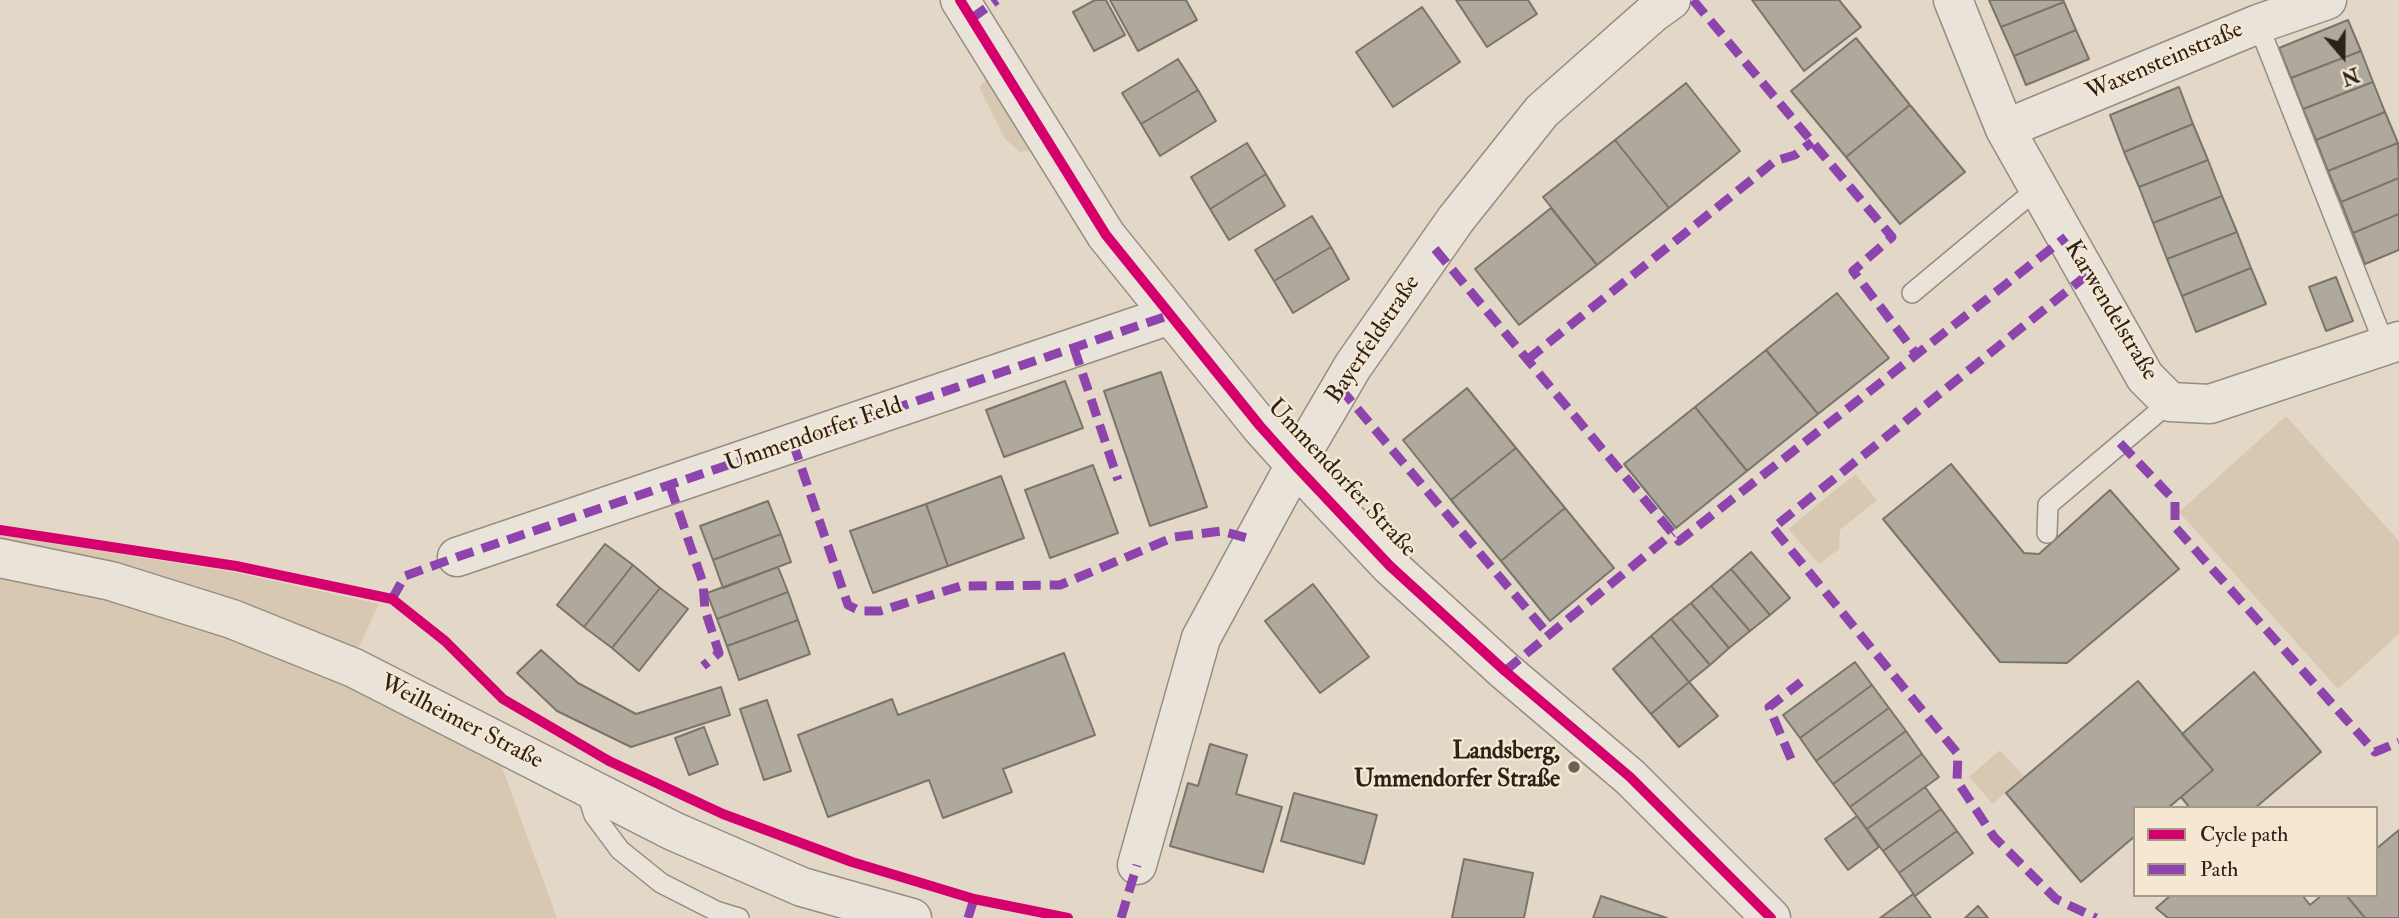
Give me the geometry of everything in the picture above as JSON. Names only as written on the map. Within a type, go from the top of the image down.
[{"type":"street","name":"Ummendorfer Straße","points":[[960,0],[1106,235],[1295,465],[1390,566],[1505,671],[1630,777],[1771,918]]},
{"type":"street","name":"Bayerfeldstraße","points":[[1137,865],[1201,638],[1295,465],[1353,366],[1456,219],[1542,111],[1671,0]]},
{"type":"street","name":"Karwendelstraße","points":[[1953,0],[2005,129],[2145,377],[2169,402],[2210,404],[2392,343]]},
{"type":"street","name":"Waxensteinstraße","points":[[2005,129],[2314,3]]},
{"type":"street","name":"Ummendorfer Feld","points":[[457,557],[1170,315]]},
{"type":"street","name":"Weilheimer Straße","points":[[0,558],[111,581],[233,619],[354,668],[673,831],[802,887],[912,918]]},
{"type":"lane","points":[[2258,24],[2392,343]]},
{"type":"lane","points":[[1912,293],[2038,188]]},
{"type":"lane","points":[[2047,533],[2048,505],[2169,402]]},
{"type":"lane","points":[[585,786],[594,815],[620,850],[661,883],[716,911],[738,918]]},
{"type":"shaded area","points":[[994,71],[1043,149],[1020,152],[1005,139],[979,87]]},
{"type":"shaded area","points":[[2286,416],[2399,541],[2399,634],[2338,689],[2179,512]]},
{"type":"shaded area","points":[[1855,474],[1877,500],[1840,530],[1839,549],[1819,564],[1788,529]]},
{"type":"shaded area","points":[[0,535],[233,572],[379,604],[355,655],[0,547]]},
{"type":"shaded area","points":[[0,572],[235,632],[498,756],[557,918],[0,918]]},
{"type":"shaded area","points":[[2000,750],[2024,776],[1993,804],[1969,777]]},
{"type":"building","points":[[1095,0],[1106,0],[1125,35],[1094,51],[1073,12]]},
{"type":"building","points":[[1110,0],[1186,0],[1197,20],[1138,51]]},
{"type":"building","points":[[1456,0],[1528,0],[1537,14],[1487,47]]},
{"type":"building","points":[[1752,0],[1839,0],[1861,27],[1804,71]]},
{"type":"building","points":[[1989,0],[2063,0],[2064,2],[2001,27]]},
{"type":"building","points":[[2064,2],[2076,30],[2014,56],[2001,27]]},
{"type":"building","points":[[1422,7],[1460,62],[1393,107],[1356,52]]},
{"type":"building","points":[[2348,20],[2361,51],[2291,78],[2279,48]]},
{"type":"building","points":[[2076,30],[2089,59],[2026,85],[2014,56]]},
{"type":"building","points":[[1856,38],[1910,105],[1846,157],[1791,91]]},
{"type":"building","points":[[2361,51],[2373,82],[2303,109],[2291,78]]},
{"type":"building","points":[[1178,59],[1198,90],[1141,124],[1122,93]]},
{"type":"building","points":[[2373,82],[2385,112],[2316,140],[2303,109]]},
{"type":"building","points":[[1686,83],[1740,151],[1669,208],[1615,140]]},
{"type":"building","points":[[2179,87],[2193,124],[2124,152],[2110,115]]},
{"type":"building","points":[[1198,90],[1216,121],[1160,156],[1141,124]]},
{"type":"building","points":[[1910,105],[1965,172],[1900,224],[1846,157]]},
{"type":"building","points":[[2385,112],[2398,143],[2328,171],[2316,140]]},
{"type":"building","points":[[2193,124],[2208,160],[2139,187],[2124,152]]},
{"type":"building","points":[[1615,140],[1669,208],[1597,265],[1543,197]]},
{"type":"building","points":[[1247,143],[1266,174],[1210,209],[1191,177]]},
{"type":"building","points":[[2398,143],[2399,178],[2341,202],[2328,171]]},
{"type":"building","points":[[2208,160],[2222,196],[2153,223],[2139,187]]},
{"type":"building","points":[[1266,174],[1285,206],[1229,240],[1210,209]]},
{"type":"building","points":[[2399,178],[2399,214],[2353,233],[2341,202]]},
{"type":"building","points":[[2222,196],[2237,232],[2167,259],[2153,223]]},
{"type":"building","points":[[1551,208],[1597,265],[1519,325],[1475,269]]},
{"type":"building","points":[[2399,214],[2399,250],[2365,264],[2353,233]]},
{"type":"building","points":[[1312,216],[1331,247],[1274,281],[1255,250]]},
{"type":"building","points":[[2237,232],[2251,268],[2182,296],[2167,259]]},
{"type":"building","points":[[1331,247],[1349,279],[1293,313],[1274,281]]},
{"type":"building","points":[[2251,268],[2266,304],[2196,332],[2182,296]]},
{"type":"building","points":[[2336,277],[2353,321],[2326,331],[2309,287]]},
{"type":"building","points":[[1837,293],[1889,358],[1818,414],[1766,350]]},
{"type":"building","points":[[1766,350],[1818,414],[1747,471],[1695,407]]},
{"type":"building","points":[[1161,372],[1207,507],[1150,526],[1104,391]]},
{"type":"building","points":[[1065,381],[1083,428],[1004,457],[986,410]]},
{"type":"building","points":[[1467,388],[1516,448],[1451,500],[1403,440]]},
{"type":"building","points":[[1695,407],[1747,471],[1676,528],[1624,464]]},
{"type":"building","points":[[1516,448],[1565,508],[1501,561],[1451,500]]},
{"type":"building","points":[[1951,464],[2024,553],[2039,554],[2110,490],[2179,569],[2067,663],[2000,662],[1883,519]]},
{"type":"building","points":[[1093,465],[1118,533],[1050,558],[1025,490]]},
{"type":"building","points":[[1001,476],[1024,538],[948,566],[926,504]]},
{"type":"building","points":[[768,501],[781,534],[713,560],[700,526]]},
{"type":"building","points":[[926,504],[948,566],[873,593],[850,531]]},
{"type":"building","points":[[1565,508],[1614,568],[1550,621],[1501,561]]},
{"type":"building","points":[[781,534],[791,562],[723,588],[713,560]]},
{"type":"building","points":[[605,544],[633,565],[584,627],[557,605]]},
{"type":"building","points":[[1751,552],[1790,598],[1770,615],[1731,569]]},
{"type":"building","points":[[633,565],[660,588],[612,648],[584,627]]},
{"type":"building","points":[[778,567],[788,592],[717,619],[707,593]]},
{"type":"building","points":[[1731,569],[1770,615],[1750,631],[1711,586]]},
{"type":"building","points":[[1313,584],[1369,657],[1320,693],[1265,621]]},
{"type":"building","points":[[1711,586],[1750,631],[1729,648],[1691,603]]},
{"type":"building","points":[[660,588],[688,609],[639,671],[612,648]]},
{"type":"building","points":[[788,592],[798,620],[727,646],[717,619]]},
{"type":"building","points":[[1691,603],[1729,648],[1710,665],[1671,619]]},
{"type":"building","points":[[1671,619],[1710,665],[1689,682],[1651,636]]},
{"type":"building","points":[[798,620],[810,654],[739,680],[727,646]]},
{"type":"building","points":[[1651,636],[1689,682],[1651,714],[1613,669]]},
{"type":"building","points":[[541,650],[578,683],[636,714],[721,687],[730,715],[631,747],[557,711],[517,673]]},
{"type":"building","points":[[1064,653],[1095,735],[1003,769],[1012,792],[943,818],[929,780],[828,817],[798,735],[892,699],[898,715]]},
{"type":"building","points":[[1855,662],[1872,685],[1800,738],[1783,715]]},
{"type":"building","points":[[2254,672],[2321,752],[2257,806],[2188,806],[2181,797],[2213,770],[2182,734]]},
{"type":"building","points":[[2138,681],[2213,770],[2170,806],[2133,806],[2133,838],[2081,882],[2006,793]]},
{"type":"building","points":[[1689,682],[1718,716],[1679,747],[1651,714]]},
{"type":"building","points":[[1872,685],[1889,708],[1816,761],[1800,738]]},
{"type":"building","points":[[767,700],[791,771],[764,780],[740,709]]},
{"type":"building","points":[[1889,708],[1906,731],[1833,784],[1816,761]]},
{"type":"building","points":[[704,727],[718,764],[689,775],[675,738]]},
{"type":"building","points":[[1906,731],[1922,754],[1850,807],[1833,784]]},
{"type":"building","points":[[1210,744],[1247,755],[1236,794],[1282,807],[1263,872],[1170,846],[1188,783],[1198,786]]},
{"type":"building","points":[[1922,754],[1939,777],[1867,829],[1850,807]]},
{"type":"building","points":[[1925,787],[1941,809],[1883,851],[1867,829]]},
{"type":"building","points":[[1294,793],[1377,815],[1364,864],[1281,841]]},
{"type":"building","points":[[1941,809],[1957,831],[1899,873],[1883,851]]},
{"type":"building","points":[[1857,816],[1879,847],[1848,870],[1825,839]]},
{"type":"building","points":[[2399,830],[2399,918],[2365,918],[2348,897],[2378,897],[2378,847]]},
{"type":"building","points":[[1957,831],[1973,853],[1915,896],[1899,873]]},
{"type":"building","points":[[1464,859],[1533,873],[1524,918],[1452,918]]},
{"type":"building","points":[[1913,894],[1931,918],[1880,918]]},
{"type":"building","points":[[1601,896],[1667,918],[1593,918]]},
{"type":"building","points":[[2169,897],[2304,897],[2310,905],[2320,897],[2348,897],[2365,918],[2168,918],[2156,908]]},
{"type":"building","points":[[1978,906],[1988,918],[1965,918]]},
{"type":"marked path","points":[[971,19],[997,0]]},
{"type":"marked path","points":[[1693,0],[1892,237],[1853,271],[1917,355]]},
{"type":"marked path","points":[[1527,360],[1775,161],[1795,155],[1812,142]]},
{"type":"marked path","points":[[1435,249],[1679,541],[2066,237]]},
{"type":"marked path","points":[[2087,275],[1773,528],[1958,754],[1957,781],[1994,837],[2056,899],[2096,918]]},
{"type":"marked path","points":[[392,599],[405,576],[457,557],[1170,315]]},
{"type":"marked path","points":[[1074,348],[1118,480]]},
{"type":"marked path","points":[[1340,388],[1548,634]]},
{"type":"marked path","points":[[793,443],[848,605],[860,611],[880,611],[961,586],[1060,585],[1174,537],[1222,531],[1254,540]]},
{"type":"marked path","points":[[2120,443],[2175,501],[2175,527],[2375,752],[2399,742]]},
{"type":"marked path","points":[[670,486],[703,583],[705,610],[719,653],[703,666]]},
{"type":"marked path","points":[[1505,671],[1673,533]]},
{"type":"marked path","points":[[1791,759],[1769,707],[1801,682]]},
{"type":"marked path","points":[[1121,918],[1137,865]]},
{"type":"marked path","points":[[968,918],[974,899]]},
{"type":"cycle path","points":[[960,0],[1106,235],[1260,426],[1390,566],[1505,671],[1630,777],[1771,918]]},
{"type":"cycle path","points":[[0,530],[236,566],[392,599],[445,641],[503,699],[609,761],[723,814],[852,862],[974,899],[1068,918]]},
{"type":"place","name":"Landsberg, Ummendorfer Straße","points":[[1574,767]]}]
